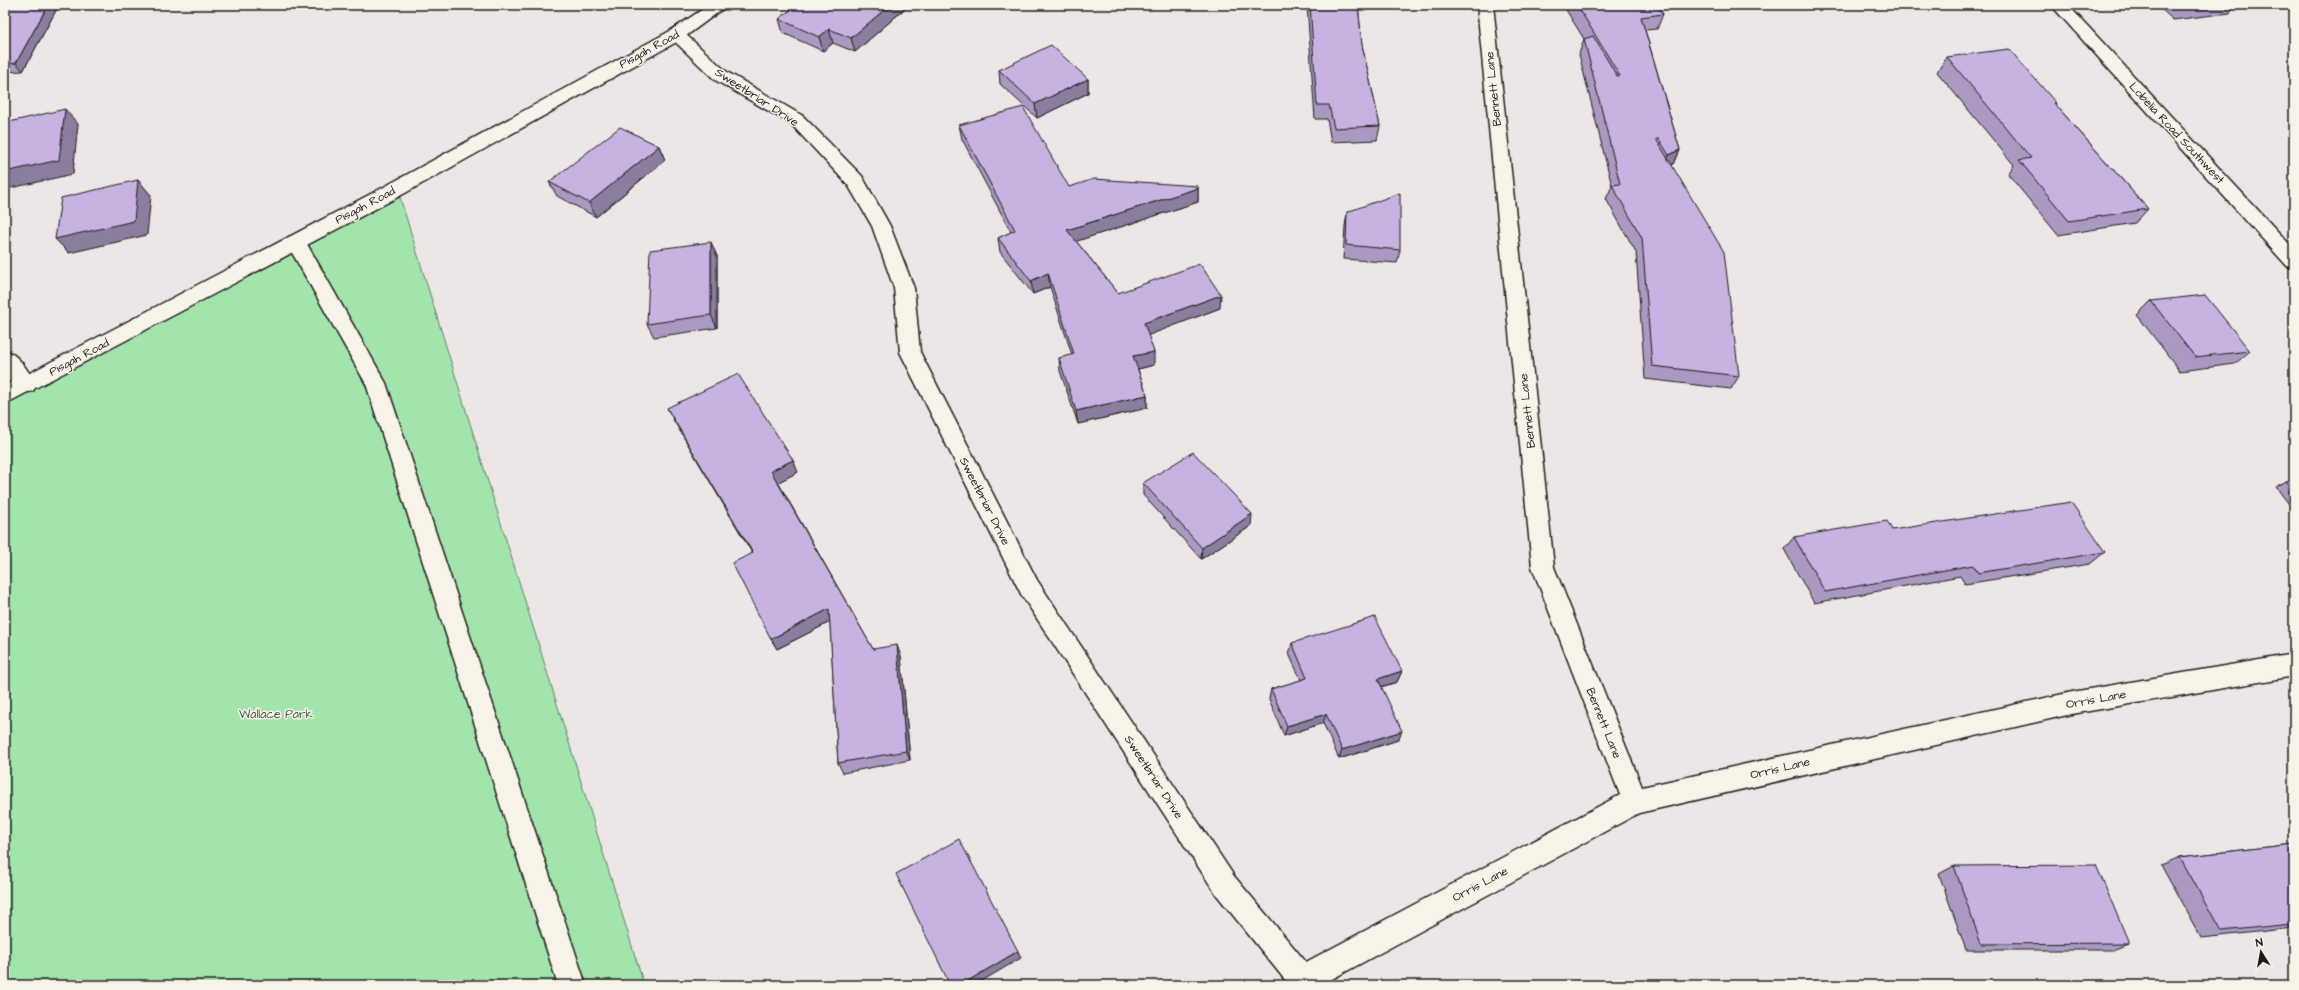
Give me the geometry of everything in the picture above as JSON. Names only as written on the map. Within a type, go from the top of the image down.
[{"type":"street","name":"Pisgah Road","points":[[5,396],[296,242],[676,35],[720,5]]},
{"type":"street","name":"Bennett Lane","points":[[1485,5],[1543,567],[1635,801]]},
{"type":"street","name":"Lobelia Road Southwest","points":[[2059,5],[2294,261]]},
{"type":"street","name":"Sweetbriar Drive","points":[[676,35],[721,76],[797,120],[855,181],[881,226],[904,288],[910,352],[1029,587],[1225,885],[1306,982]]},
{"type":"street","points":[[296,242],[376,383],[572,985]]},
{"type":"street","points":[[5,358],[26,385]]},
{"type":"street","name":"Orris Lane","points":[[1306,982],[1635,801],[2072,703],[2294,665]]},
{"type":"green space","name":"Wallace Park","points":[[398,191],[644,985],[5,985],[5,401]]},
{"type":"building","points":[[5,5],[48,5],[16,63],[5,64]]},
{"type":"building","points":[[797,5],[890,5],[851,38],[829,29],[819,37],[779,19]]},
{"type":"building","points":[[1310,5],[1358,5],[1362,45],[1380,126],[1334,128],[1329,105],[1317,105]]},
{"type":"building","points":[[1577,5],[1657,5],[1663,14],[1641,17],[1680,150],[1669,155],[1659,139],[1656,139],[1724,252],[1739,376],[1652,366],[1642,238],[1612,185],[1620,184],[1584,39],[1593,36],[1617,76],[1620,76]]},
{"type":"building","points":[[1051,45],[1088,79],[1035,104],[999,70]]},
{"type":"building","points":[[2009,49],[2056,103],[2054,103],[2148,209],[2069,221],[2019,160],[2031,158],[1947,57]]},
{"type":"building","points":[[1023,107],[1069,187],[1094,179],[1198,186],[1198,188],[1067,230],[1118,293],[1200,264],[1221,295],[1144,323],[1154,352],[1133,356],[1147,395],[1076,411],[1059,358],[1074,354],[1048,273],[1031,281],[998,238],[1015,230],[959,125]]},
{"type":"building","points":[[65,109],[59,160],[5,172],[5,123]]},
{"type":"building","points":[[620,127],[659,146],[589,203],[549,182]]},
{"type":"building","points":[[138,180],[134,221],[55,239],[61,198]]},
{"type":"building","points":[[1400,193],[1400,250],[1346,245],[1347,212]]},
{"type":"building","points":[[711,242],[711,315],[647,324],[650,250]]},
{"type":"building","points":[[2205,295],[2250,351],[2195,357],[2151,301]]},
{"type":"building","points":[[738,374],[793,460],[771,471],[873,649],[897,645],[906,751],[838,763],[829,609],[771,639],[732,563],[753,553],[667,408]]},
{"type":"building","points":[[1193,452],[1252,514],[1202,548],[1143,483]]},
{"type":"building","points":[[2294,480],[2294,492],[2285,481]]},
{"type":"building","points":[[2071,502],[2105,552],[1978,573],[1973,565],[1825,592],[1794,537],[1887,521],[1892,530]]},
{"type":"building","points":[[1375,617],[1402,671],[1378,679],[1402,731],[1342,750],[1326,714],[1287,726],[1271,689],[1307,678],[1292,643]]},
{"type":"building","points":[[959,839],[1018,951],[961,985],[950,985],[896,874]]},
{"type":"building","points":[[2294,844],[2294,924],[2221,931],[2180,857]]},
{"type":"building","points":[[2096,865],[2129,943],[1981,944],[1954,866]]}]
